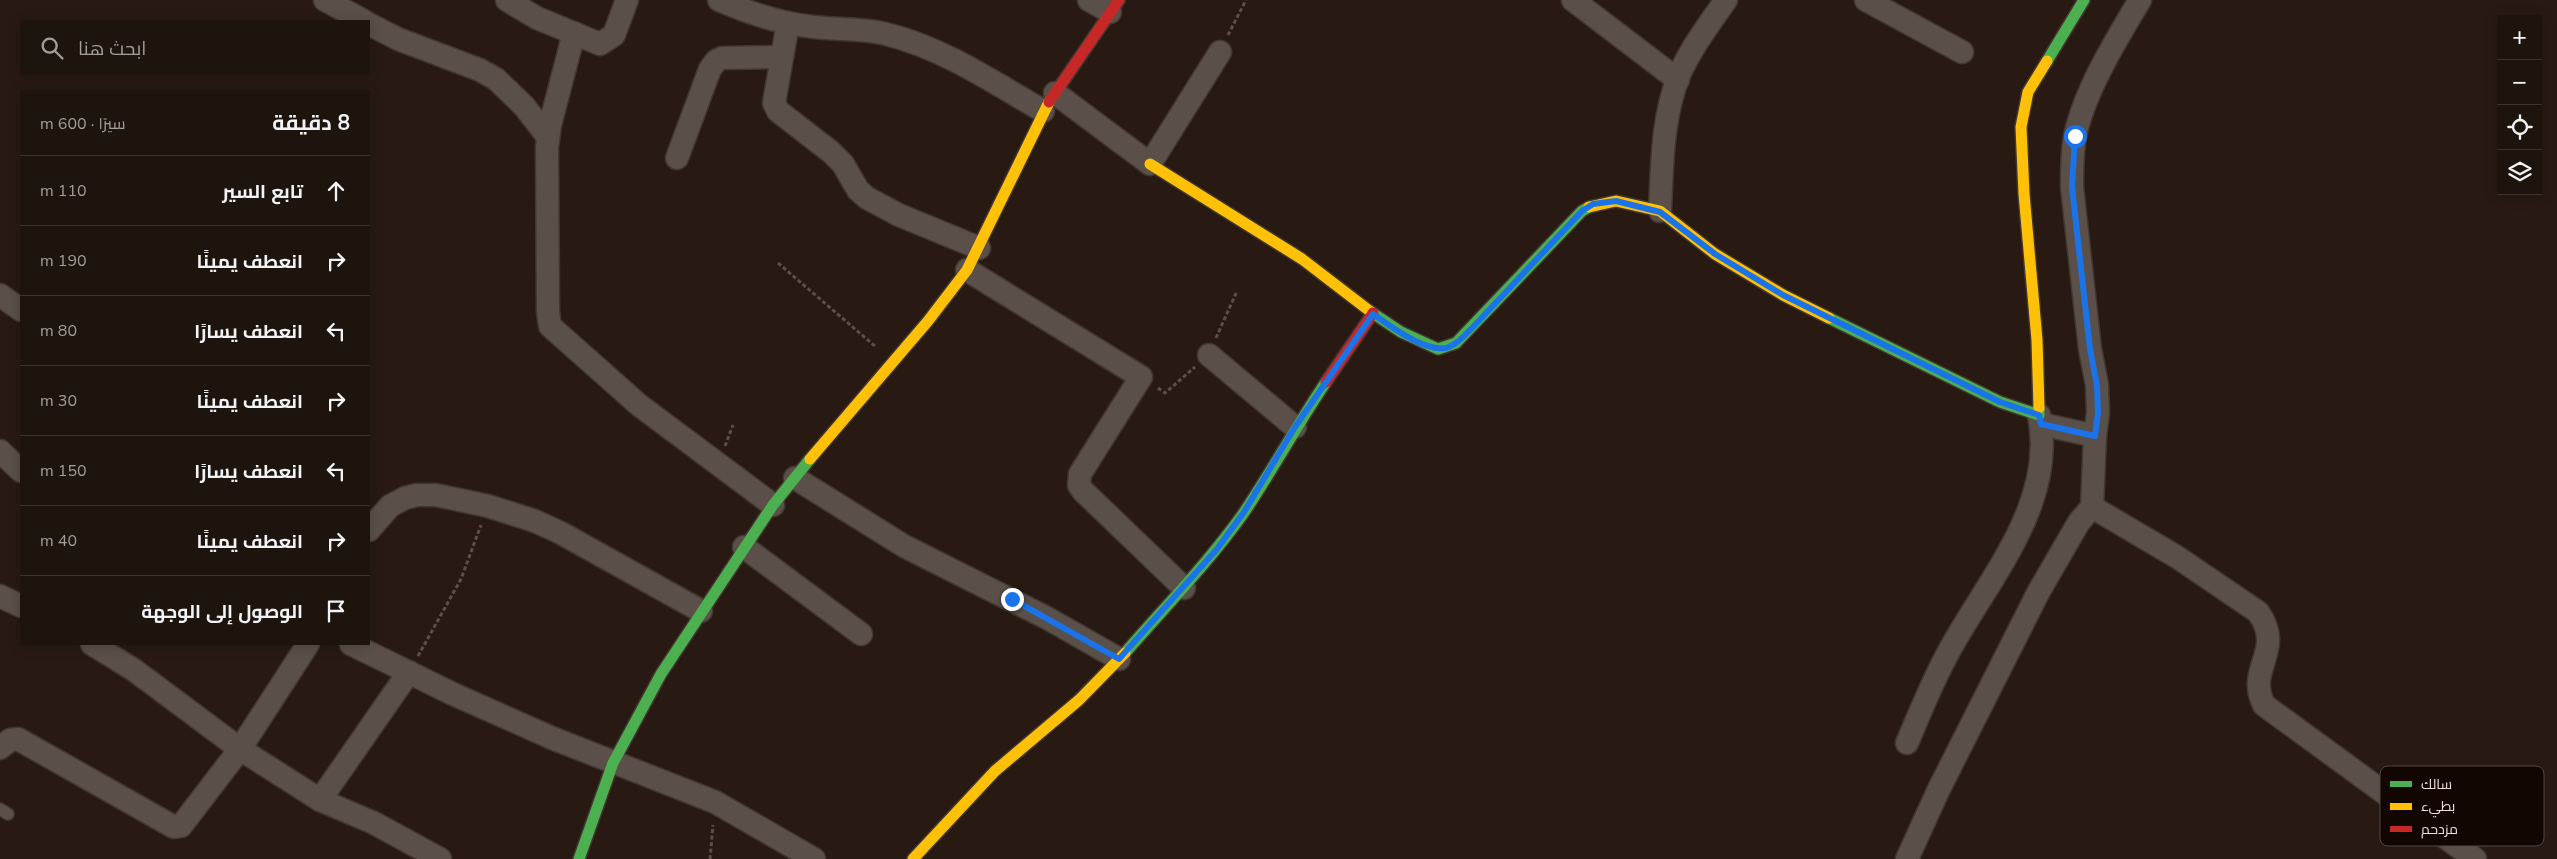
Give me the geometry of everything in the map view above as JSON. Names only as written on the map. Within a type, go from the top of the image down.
[{"type":"street","points":[[325,0],[362,20]]},
{"type":"street","points":[[507,0],[537,18],[600,44],[610,40],[614,35],[627,0]]},
{"type":"street","points":[[719,0],[788,23],[834,29],[875,31],[895,36],[941,54],[1049,102],[1150,164],[1214,207],[1301,258],[1373,314],[1425,345],[1438,349],[1456,343],[1534,260],[1588,208],[1604,202],[1616,201],[1660,212],[1715,254],[1783,295],[2000,402],[2040,420],[2095,436]]},
{"type":"street","points":[[579,859],[613,763],[661,674],[701,611],[773,505],[847,414],[894,362],[967,270],[1049,102],[1114,6],[1089,0]]},
{"type":"street","points":[[1573,0],[1678,80]]},
{"type":"street","points":[[1660,212],[1666,126],[1678,80],[1692,51],[1726,0]]},
{"type":"street","points":[[1866,0],[1962,52]]},
{"type":"street","points":[[1907,743],[1948,653],[2011,548],[2038,479],[2041,456],[2037,340],[2024,194],[2021,127],[2028,92],[2084,0]]},
{"type":"street","points":[[1907,859],[1938,791],[2040,591],[2079,522],[2092,507],[2098,392],[2072,187],[2072,155],[2081,115],[2092,90],[2140,0]]},
{"type":"street","points":[[788,23],[774,103],[776,108],[831,152],[842,164],[862,194],[900,215],[979,248]]},
{"type":"street","points":[[370,25],[398,39],[480,70],[496,79],[519,101],[548,137]]},
{"type":"street","points":[[574,33],[548,137],[548,292],[550,326],[640,405],[773,505]]},
{"type":"street","points":[[1150,164],[1220,52]]},
{"type":"street","points":[[677,158],[710,69],[716,61],[722,58],[782,57]]},
{"type":"street","points":[[967,270],[1141,377],[1080,474],[1080,485],[1083,491],[1184,588]]},
{"type":"street","points":[[0,295],[20,309]]},
{"type":"street","points":[[913,859],[995,771],[1079,700],[1184,588],[1217,549],[1244,512],[1295,427],[1373,314]]},
{"type":"street","points":[[1209,355],[1295,427]]},
{"type":"street","points":[[0,451],[20,470]]},
{"type":"street","points":[[795,478],[904,546],[1048,618],[1119,659]]},
{"type":"street","points":[[370,529],[390,506],[405,498],[417,495],[436,495],[488,506],[535,521],[561,533],[701,611]]},
{"type":"street","points":[[2092,507],[2177,557],[2258,612],[2266,624],[2269,636],[2257,686],[2264,705],[2380,790]]},
{"type":"street","points":[[744,547],[861,634]]},
{"type":"street","points":[[94,645],[134,670],[240,748],[320,800],[374,823],[440,859]]},
{"type":"street","points":[[0,748],[10,740],[18,739],[174,828],[184,823],[240,748],[307,645]]},
{"type":"street","points":[[353,645],[461,698],[613,763],[715,802],[814,859]]},
{"type":"street","points":[[320,800],[409,672]]},
{"type":"street","points":[[2457,846],[2475,859]]},
{"type":"path","points":[[1220,52],[1245,0]]},
{"type":"path","points":[[778,263],[894,362]]},
{"type":"path","points":[[1141,377],[1165,393],[1209,355],[1237,291]]},
{"type":"path","points":[[409,672],[461,579],[488,506]]},
{"type":"path","points":[[710,859],[715,802]]},
{"type":"traffic: fast","points":[[2047,61],[2084,0]]},
{"type":"traffic: fast","points":[[1371,312],[1401,332],[1438,349],[1456,343],[1582,211],[1589,207]]},
{"type":"traffic: fast","points":[[1829,318],[2000,402],[2039,415],[2039,408]]},
{"type":"traffic: fast","points":[[1125,653],[1230,532],[1326,382]]},
{"type":"traffic: fast","points":[[579,859],[613,763],[661,674],[773,505],[810,459]]},
{"type":"traffic: slow","points":[[2039,408],[2037,340],[2024,194],[2021,127],[2028,92],[2047,61]]},
{"type":"traffic: slow","points":[[810,459],[928,321],[967,270],[1049,102]]},
{"type":"traffic: slow","points":[[1150,164],[1302,259],[1371,312]]},
{"type":"traffic: slow","points":[[1589,207],[1616,201],[1660,211],[1715,254],[1783,295],[1829,318]]},
{"type":"traffic: slow","points":[[913,859],[995,771],[1079,700],[1125,653]]},
{"type":"traffic: jam","points":[[1049,102],[1119,0]]},
{"type":"traffic: jam","points":[[1326,382],[1373,313]]},
{"type":"route","points":[[1012,599],[1119,659],[1146,631],[1217,549],[1244,512],[1295,427],[1373,314],[1425,345],[1438,349],[1448,347],[1456,343],[1473,327],[1582,211],[1593,204],[1604,202],[1616,201],[1660,212],[1690,237],[1715,254],[1748,276],[1783,295],[1961,384],[2000,402],[2039,415],[2041,424],[2095,436],[2098,413],[2097,386],[2090,349],[2072,187],[2072,155],[2075,136]]}]
